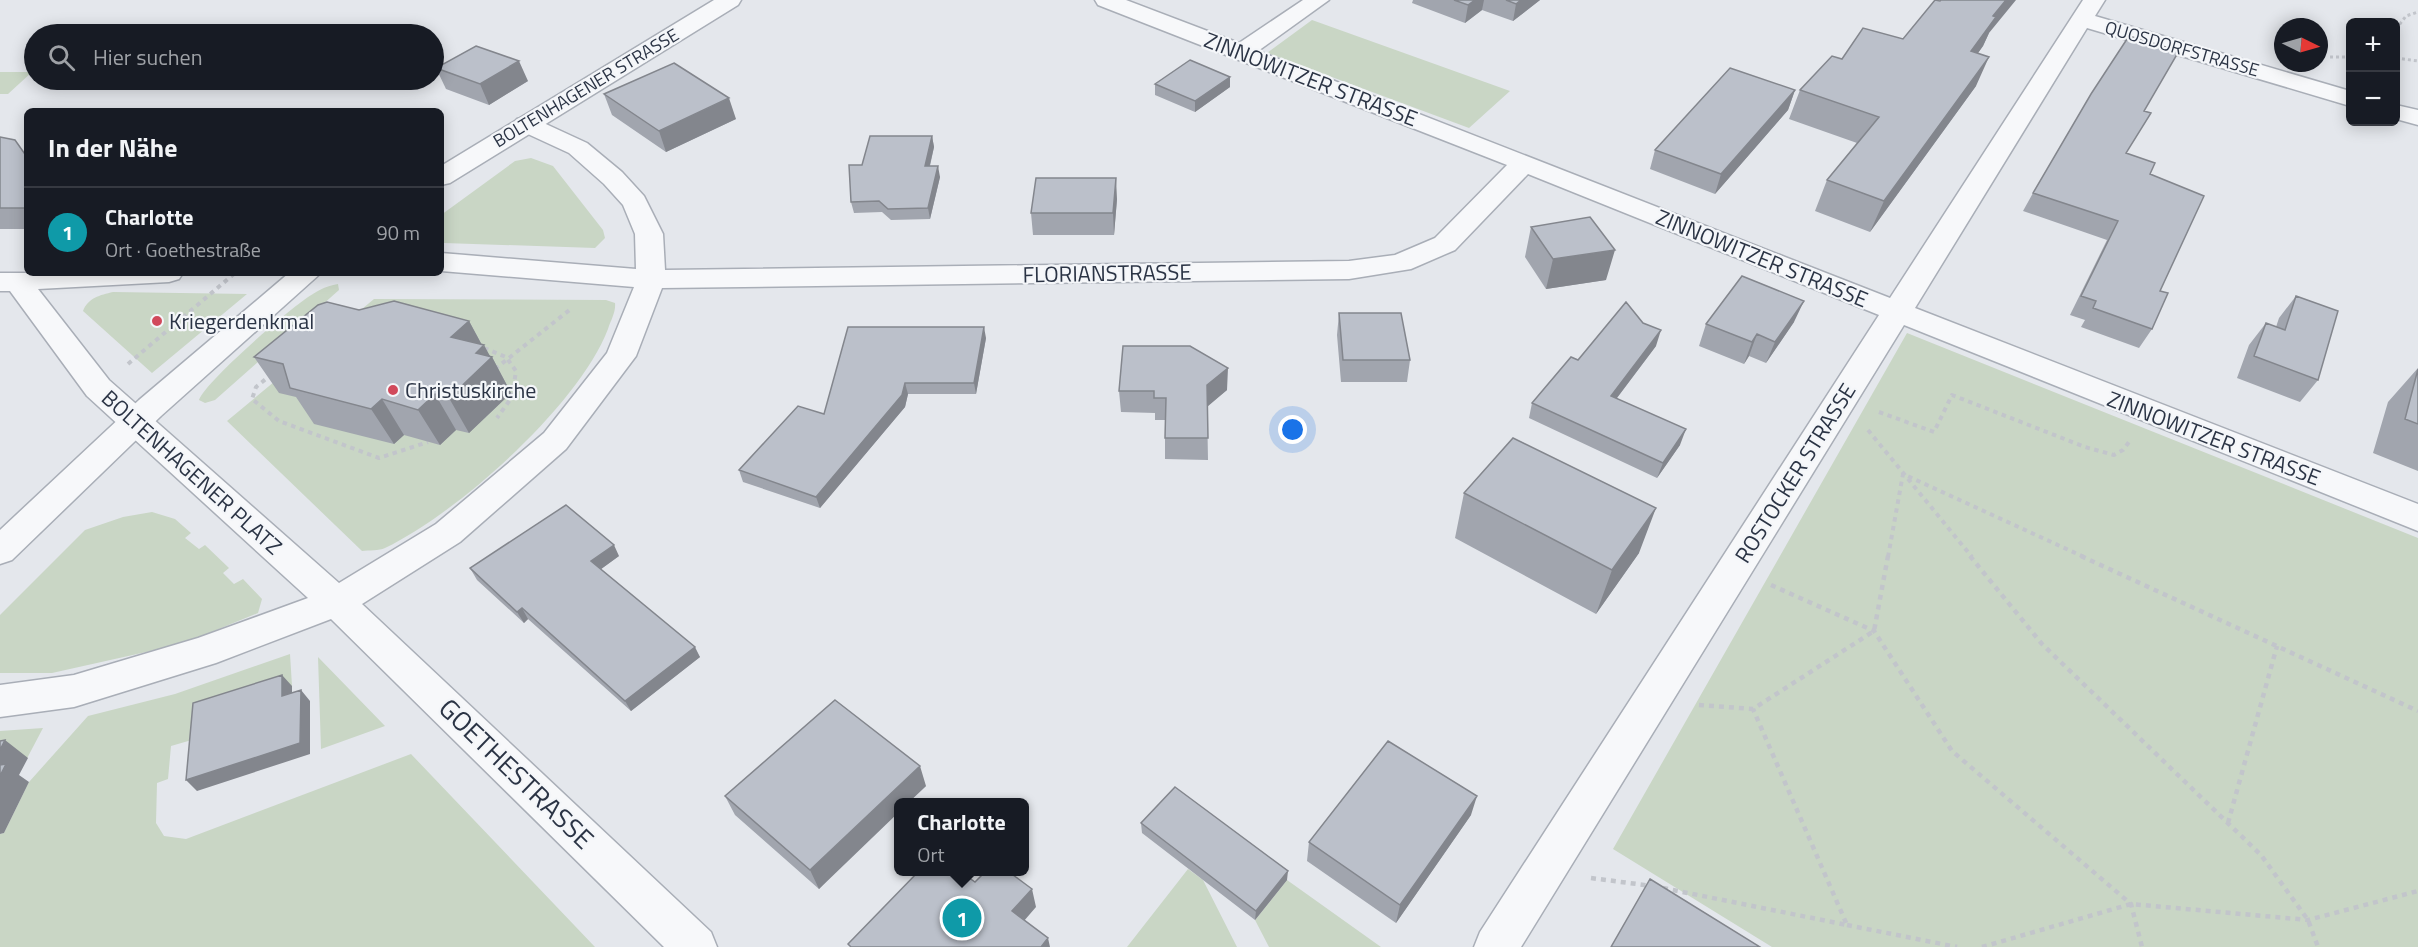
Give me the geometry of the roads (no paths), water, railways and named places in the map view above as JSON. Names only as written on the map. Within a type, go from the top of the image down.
[{"type":"street","name":"BOLTENHAGENER STRASSE","points":[[444,175],[730,0]]},
{"type":"street","name":"ZINNOWITZER STRASSE","points":[[1106,0],[1525,162],[1896,313],[2418,518]]},
{"type":"street","points":[[1241,52],[1318,0]]},
{"type":"street","name":"QUOSDORFSTRASSE","points":[[2088,10],[2346,98]]},
{"type":"street","name":"ROSTOCKER STRASSE","points":[[1496,947],[2088,10]]},
{"type":"street","points":[[2400,113],[2418,118]]},
{"type":"street","points":[[0,701],[74,691],[203,652],[337,602],[448,533],[555,441],[621,356],[651,279],[649,234],[634,202],[578,148],[526,124]]},
{"type":"street","name":"FLORIANSTRASSE","points":[[651,279],[1349,270],[1401,263],[1445,244],[1525,162]]},
{"type":"street","points":[[444,262],[651,279]]},
{"type":"street","name":"BOLTENHAGENER PLATZ","points":[[9,282],[116,276]]},
{"type":"street","points":[[0,551],[133,423],[232,334],[302,276]]},
{"type":"street","name":"BOLTENHAGENER PLATZ","points":[[9,282],[98,388],[133,423],[337,602]]},
{"type":"street","name":"GOETHESTRASSE","points":[[337,602],[695,947]]},
{"type":"place","name":"Kriegerdenkmal","points":[[157,321]]},
{"type":"place","name":"Christuskirche","points":[[393,390]]},
{"type":"place","name":"Charlotte","points":[[962,918]]}]
